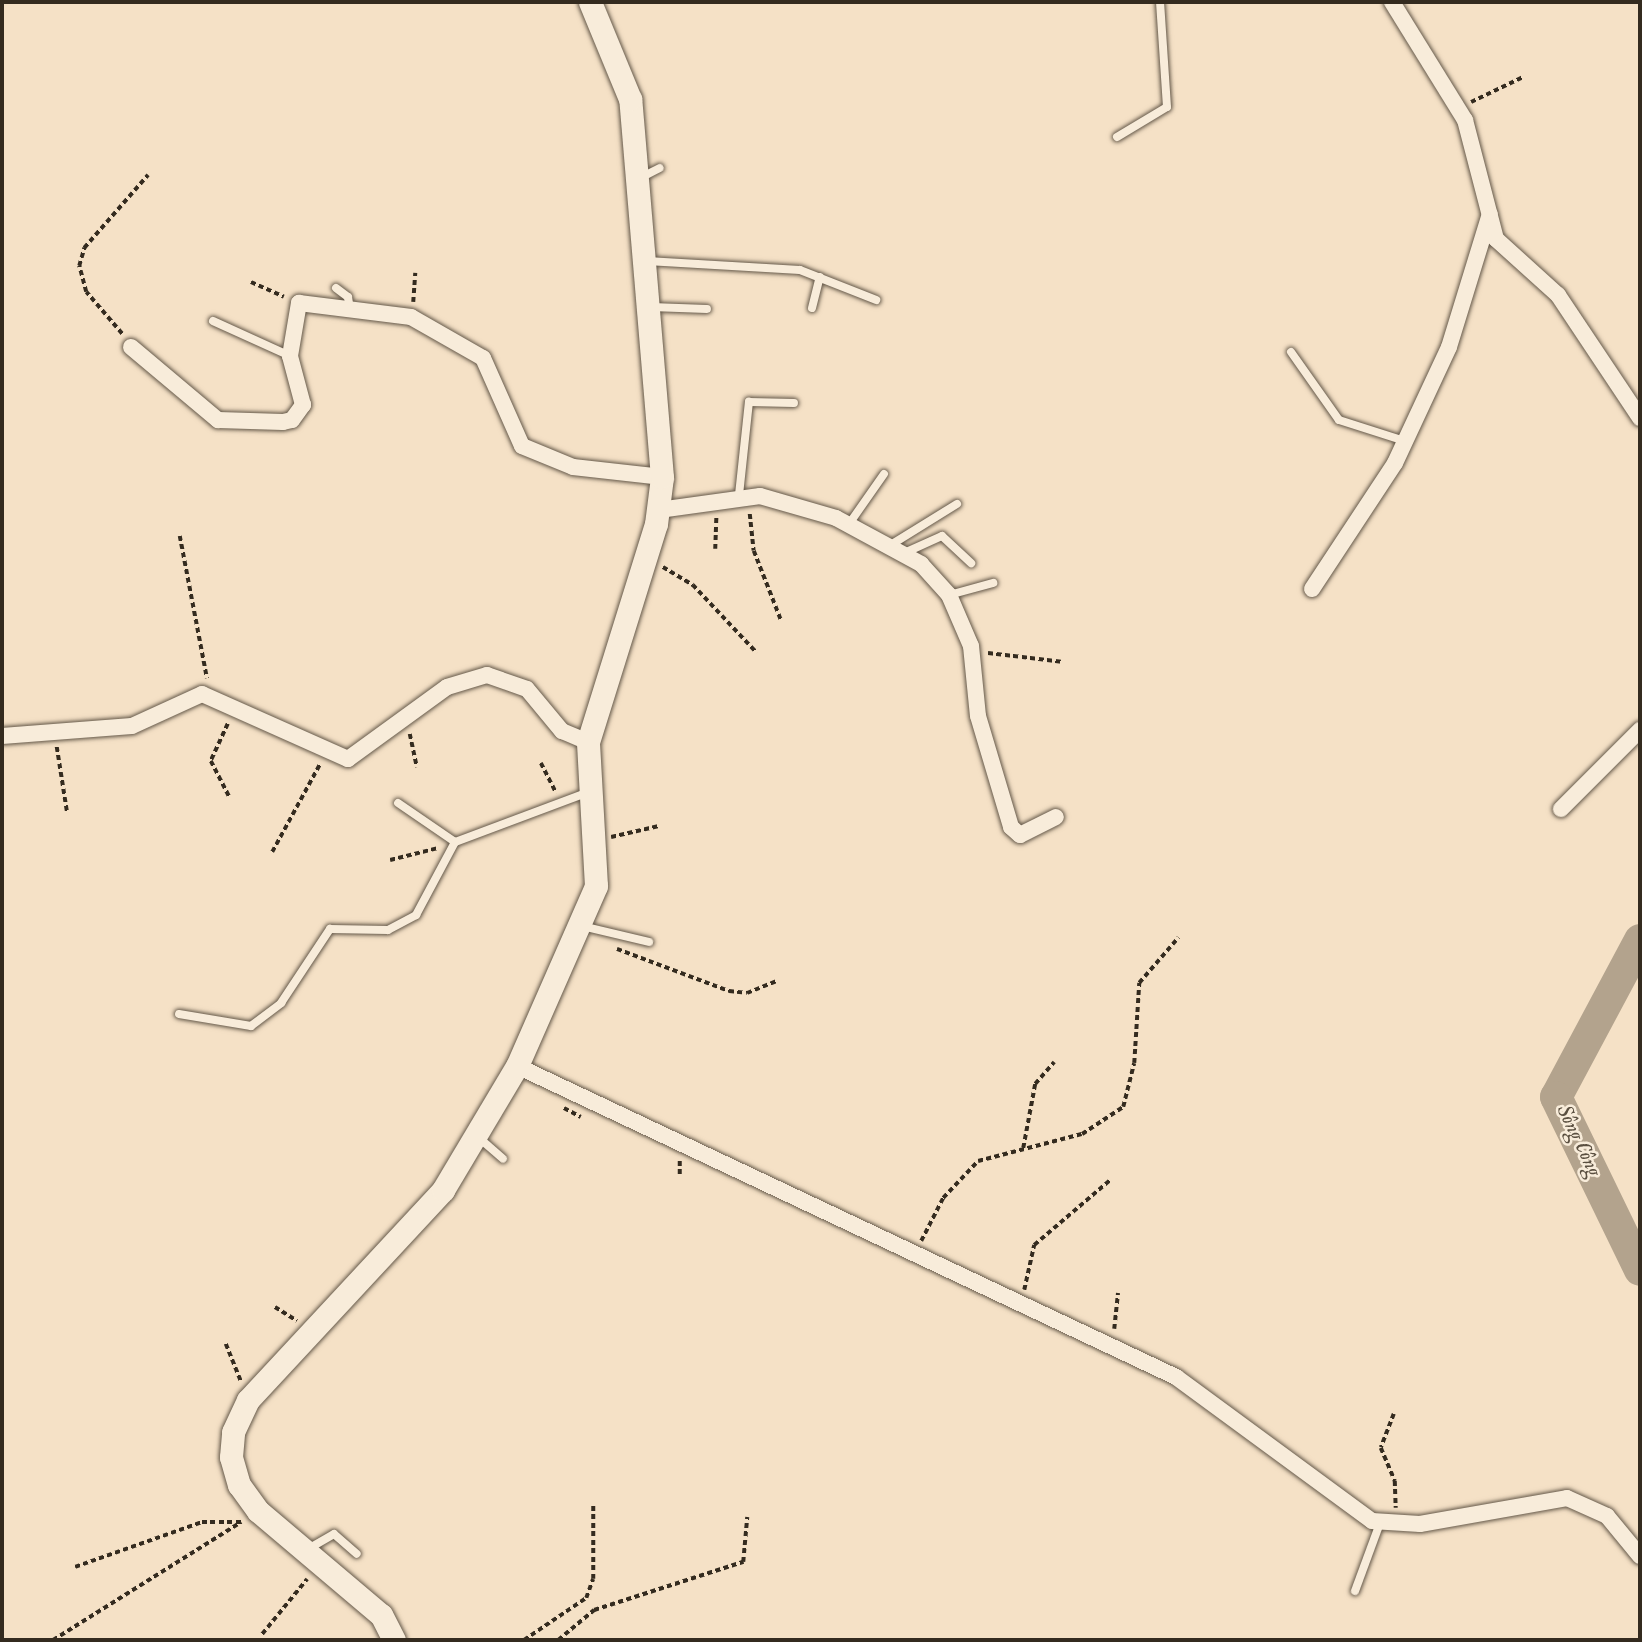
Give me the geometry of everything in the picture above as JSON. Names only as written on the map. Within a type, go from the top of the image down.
[{"type":"main road","points":[[394,1640],[381,1615],[313,1557],[250,1517],[231,1457],[233,1432],[248,1401],[423,1217],[476,1136],[517,1066],[579,925],[599,872],[589,792],[588,742],[659,510],[662,477],[628,89],[590,2]]},
{"type":"street","points":[[1392,2],[1459,107],[1490,214],[1506,253],[1558,295],[1640,418]]},
{"type":"street","points":[[1312,589],[1405,441],[1449,347],[1490,214]]},
{"type":"street","points":[[131,347],[225,421],[283,422],[300,413],[304,397],[290,356],[299,303],[411,317],[483,358],[523,446],[573,467],[662,477]]},
{"type":"street","points":[[659,510],[744,495],[849,524],[896,550],[949,596],[972,652],[978,716],[1011,827],[1020,835],[1055,817]]},
{"type":"street","points":[[2,736],[132,726],[185,698],[211,695],[326,752],[359,755],[447,687],[487,675],[527,689],[562,732],[588,742]]},
{"type":"street","points":[[1561,809],[1640,730]]},
{"type":"street","points":[[517,1066],[1112,1344],[1176,1377],[1345,1506],[1389,1524],[1567,1498],[1607,1516],[1640,1556]]},
{"type":"lane","points":[[1117,137],[1167,107],[1160,2]]},
{"type":"lane","points":[[637,179],[660,169]]},
{"type":"lane","points":[[644,261],[705,261],[820,276],[876,300]]},
{"type":"lane","points":[[812,308],[820,276]]},
{"type":"lane","points":[[336,288],[348,298],[350,310]]},
{"type":"lane","points":[[648,307],[707,309]]},
{"type":"lane","points":[[213,321],[290,356]]},
{"type":"lane","points":[[1291,352],[1346,425],[1405,441]]},
{"type":"lane","points":[[744,495],[749,402],[794,403]]},
{"type":"lane","points":[[849,524],[884,474]]},
{"type":"lane","points":[[896,550],[957,504]]},
{"type":"lane","points":[[896,550],[942,537],[971,563]]},
{"type":"lane","points":[[949,596],[993,583]]},
{"type":"lane","points":[[178,1014],[251,1026],[263,1021],[330,929],[388,930],[416,915],[453,845],[560,799],[589,792]]},
{"type":"lane","points":[[398,803],[453,845]]},
{"type":"lane","points":[[579,925],[649,942]]},
{"type":"lane","points":[[476,1136],[503,1159]]},
{"type":"lane","points":[[1355,1591],[1389,1524]]},
{"type":"lane","points":[[313,1557],[334,1534],[357,1554]]},
{"type":"path","points":[[1459,107],[1523,77]]},
{"type":"path","points":[[131,347],[86,292],[79,266],[84,248],[148,175]]},
{"type":"path","points":[[411,317],[415,273]]},
{"type":"path","points":[[251,282],[299,303]]},
{"type":"path","points":[[744,495],[754,551],[781,620]]},
{"type":"path","points":[[715,549],[716,499]]},
{"type":"path","points":[[180,536],[211,695]]},
{"type":"path","points":[[645,559],[693,585],[757,653]]},
{"type":"path","points":[[972,652],[1063,662]]},
{"type":"path","points":[[230,798],[213,769],[212,753],[237,706]]},
{"type":"path","points":[[407,718],[417,767]]},
{"type":"path","points":[[55,731],[67,811]]},
{"type":"path","points":[[272,852],[326,752]]},
{"type":"path","points":[[541,764],[560,799]]},
{"type":"path","points":[[596,840],[659,826]]},
{"type":"path","points":[[390,860],[453,845]]},
{"type":"path","points":[[915,1252],[961,1176],[978,1161],[1082,1134],[1123,1107],[1134,1063],[1139,984],[1178,938]]},
{"type":"path","points":[[614,947],[729,991],[747,993],[776,981]]},
{"type":"path","points":[[1023,1149],[1035,1084],[1054,1062]]},
{"type":"path","points":[[1022,1302],[1034,1245],[1110,1180]]},
{"type":"path","points":[[1112,1344],[1118,1293]]},
{"type":"path","points":[[226,1344],[248,1401]]},
{"type":"path","points":[[1389,1524],[1395,1481],[1381,1448],[1394,1414]]},
{"type":"path","points":[[524,1640],[586,1598],[593,1579],[593,1506]]},
{"type":"path","points":[[75,1567],[202,1522],[228,1517],[250,1517]]},
{"type":"path","points":[[53,1640],[250,1517]]},
{"type":"path","points":[[558,1640],[594,1610],[743,1562],[748,1553],[747,1517]]},
{"type":"path","points":[[262,1634],[313,1557]]},
{"type":"waterway","name":"Sông Công","points":[[1640,940],[1556,1097],[1640,1270]]}]
